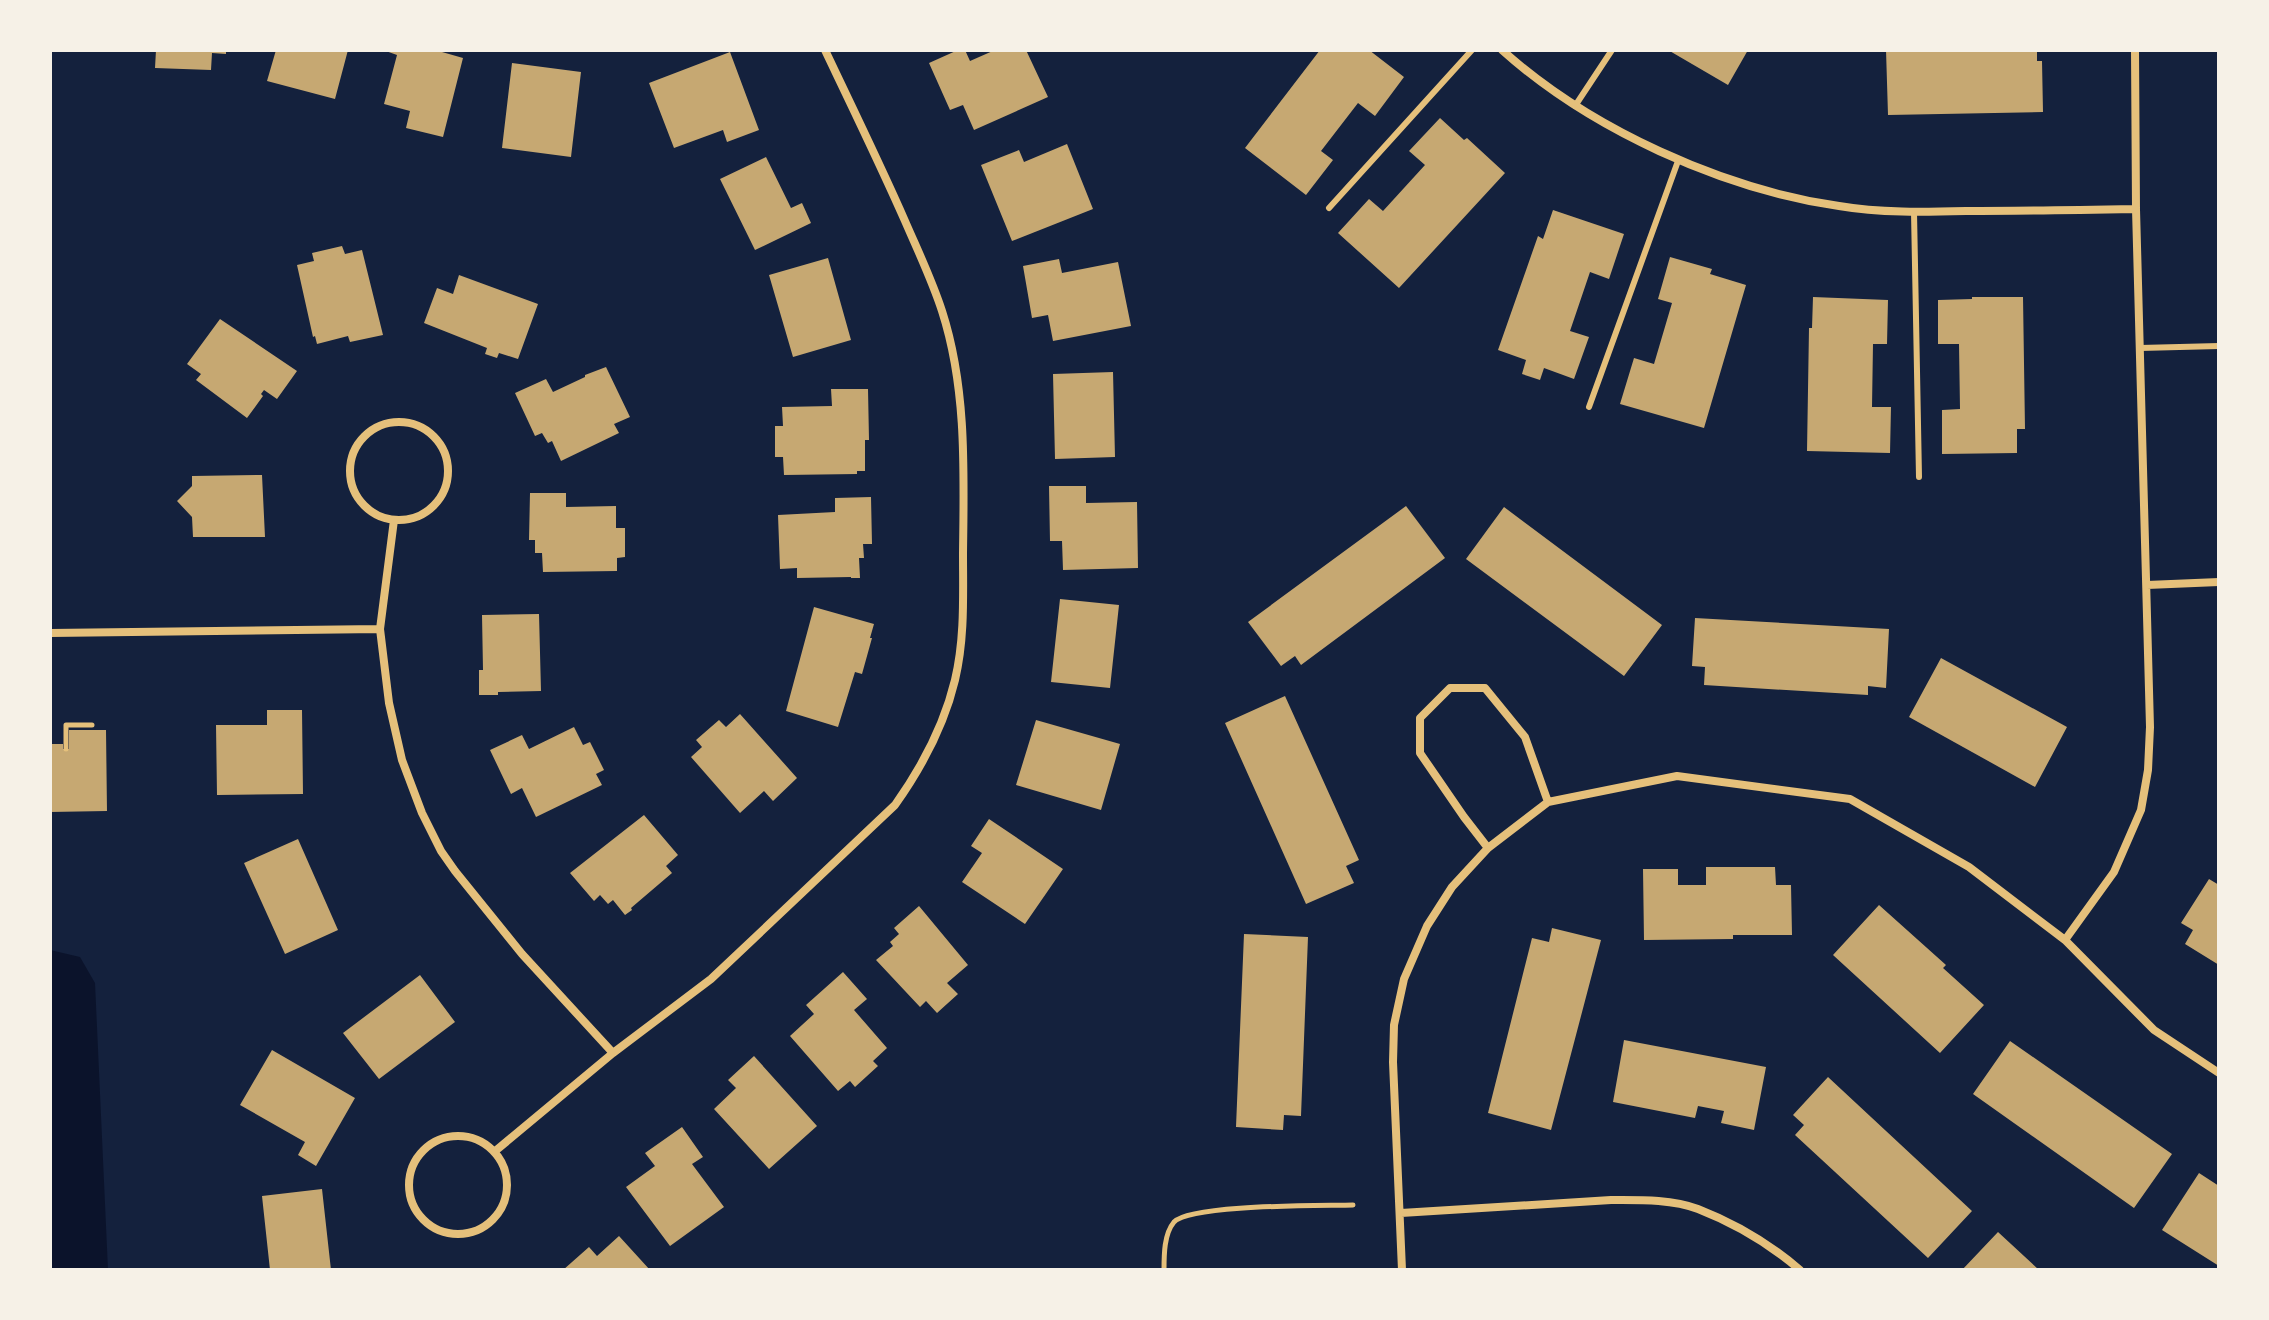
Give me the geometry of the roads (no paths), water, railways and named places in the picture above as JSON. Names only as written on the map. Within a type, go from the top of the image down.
[{"type":"street","points":[[494,1152],[613,1053],[711,979],[895,805],[916,777],[935,739],[954,684],[963,628],[964,525],[961,407],[954,360],[943,312],[925,266],[825,50]]},
{"type":"street","points":[[1502,50],[1575,106],[1678,161],[1761,190],[1839,207],[1914,212],[2136,209]]},
{"type":"street","points":[[2065,940],[2114,872],[2141,810],[2148,770],[2150,727],[2136,209],[2135,50]]},
{"type":"street","points":[[405,422],[417,425],[436,438],[447,459],[448,471],[443,493],[436,503],[417,517],[394,520],[363,504],[352,483],[350,471],[362,439],[382,425],[405,422]]},
{"type":"street","points":[[394,520],[380,629],[389,703],[402,760],[422,813],[441,851],[522,954],[613,1053]]},
{"type":"street","points":[[2147,585],[2219,582]]},
{"type":"street","points":[[50,633],[380,629]]},
{"type":"street","points":[[1488,848],[1420,753],[1420,718],[1450,688],[1485,688],[1525,737],[1548,802]]},
{"type":"street","points":[[1402,1270],[1393,1062],[1394,1025],[1404,979],[1427,926],[1452,887],[1488,848],[1548,802],[1677,776],[1850,799],[1969,867],[2065,940],[2154,1030],[2219,1073]]},
{"type":"street","points":[[460,1136],[478,1141],[494,1152],[504,1168],[507,1187],[502,1206],[491,1221],[475,1232],[456,1234],[437,1230],[421,1219],[412,1202],[409,1183],[413,1165],[424,1150],[440,1139],[460,1136]]},
{"type":"street","points":[[1401,1213],[1611,1200],[1668,1203],[1696,1208],[1743,1231],[1800,1270]]},
{"type":"lane","points":[[1329,208],[1472,50]]},
{"type":"lane","points":[[1575,106],[1612,50]]},
{"type":"lane","points":[[1589,407],[1678,161]]},
{"type":"lane","points":[[1914,212],[1919,477]]},
{"type":"lane","points":[[2140,348],[2219,346]]},
{"type":"water","points":[[50,950],[80,957],[95,983],[108,1270],[50,1270]]}]
